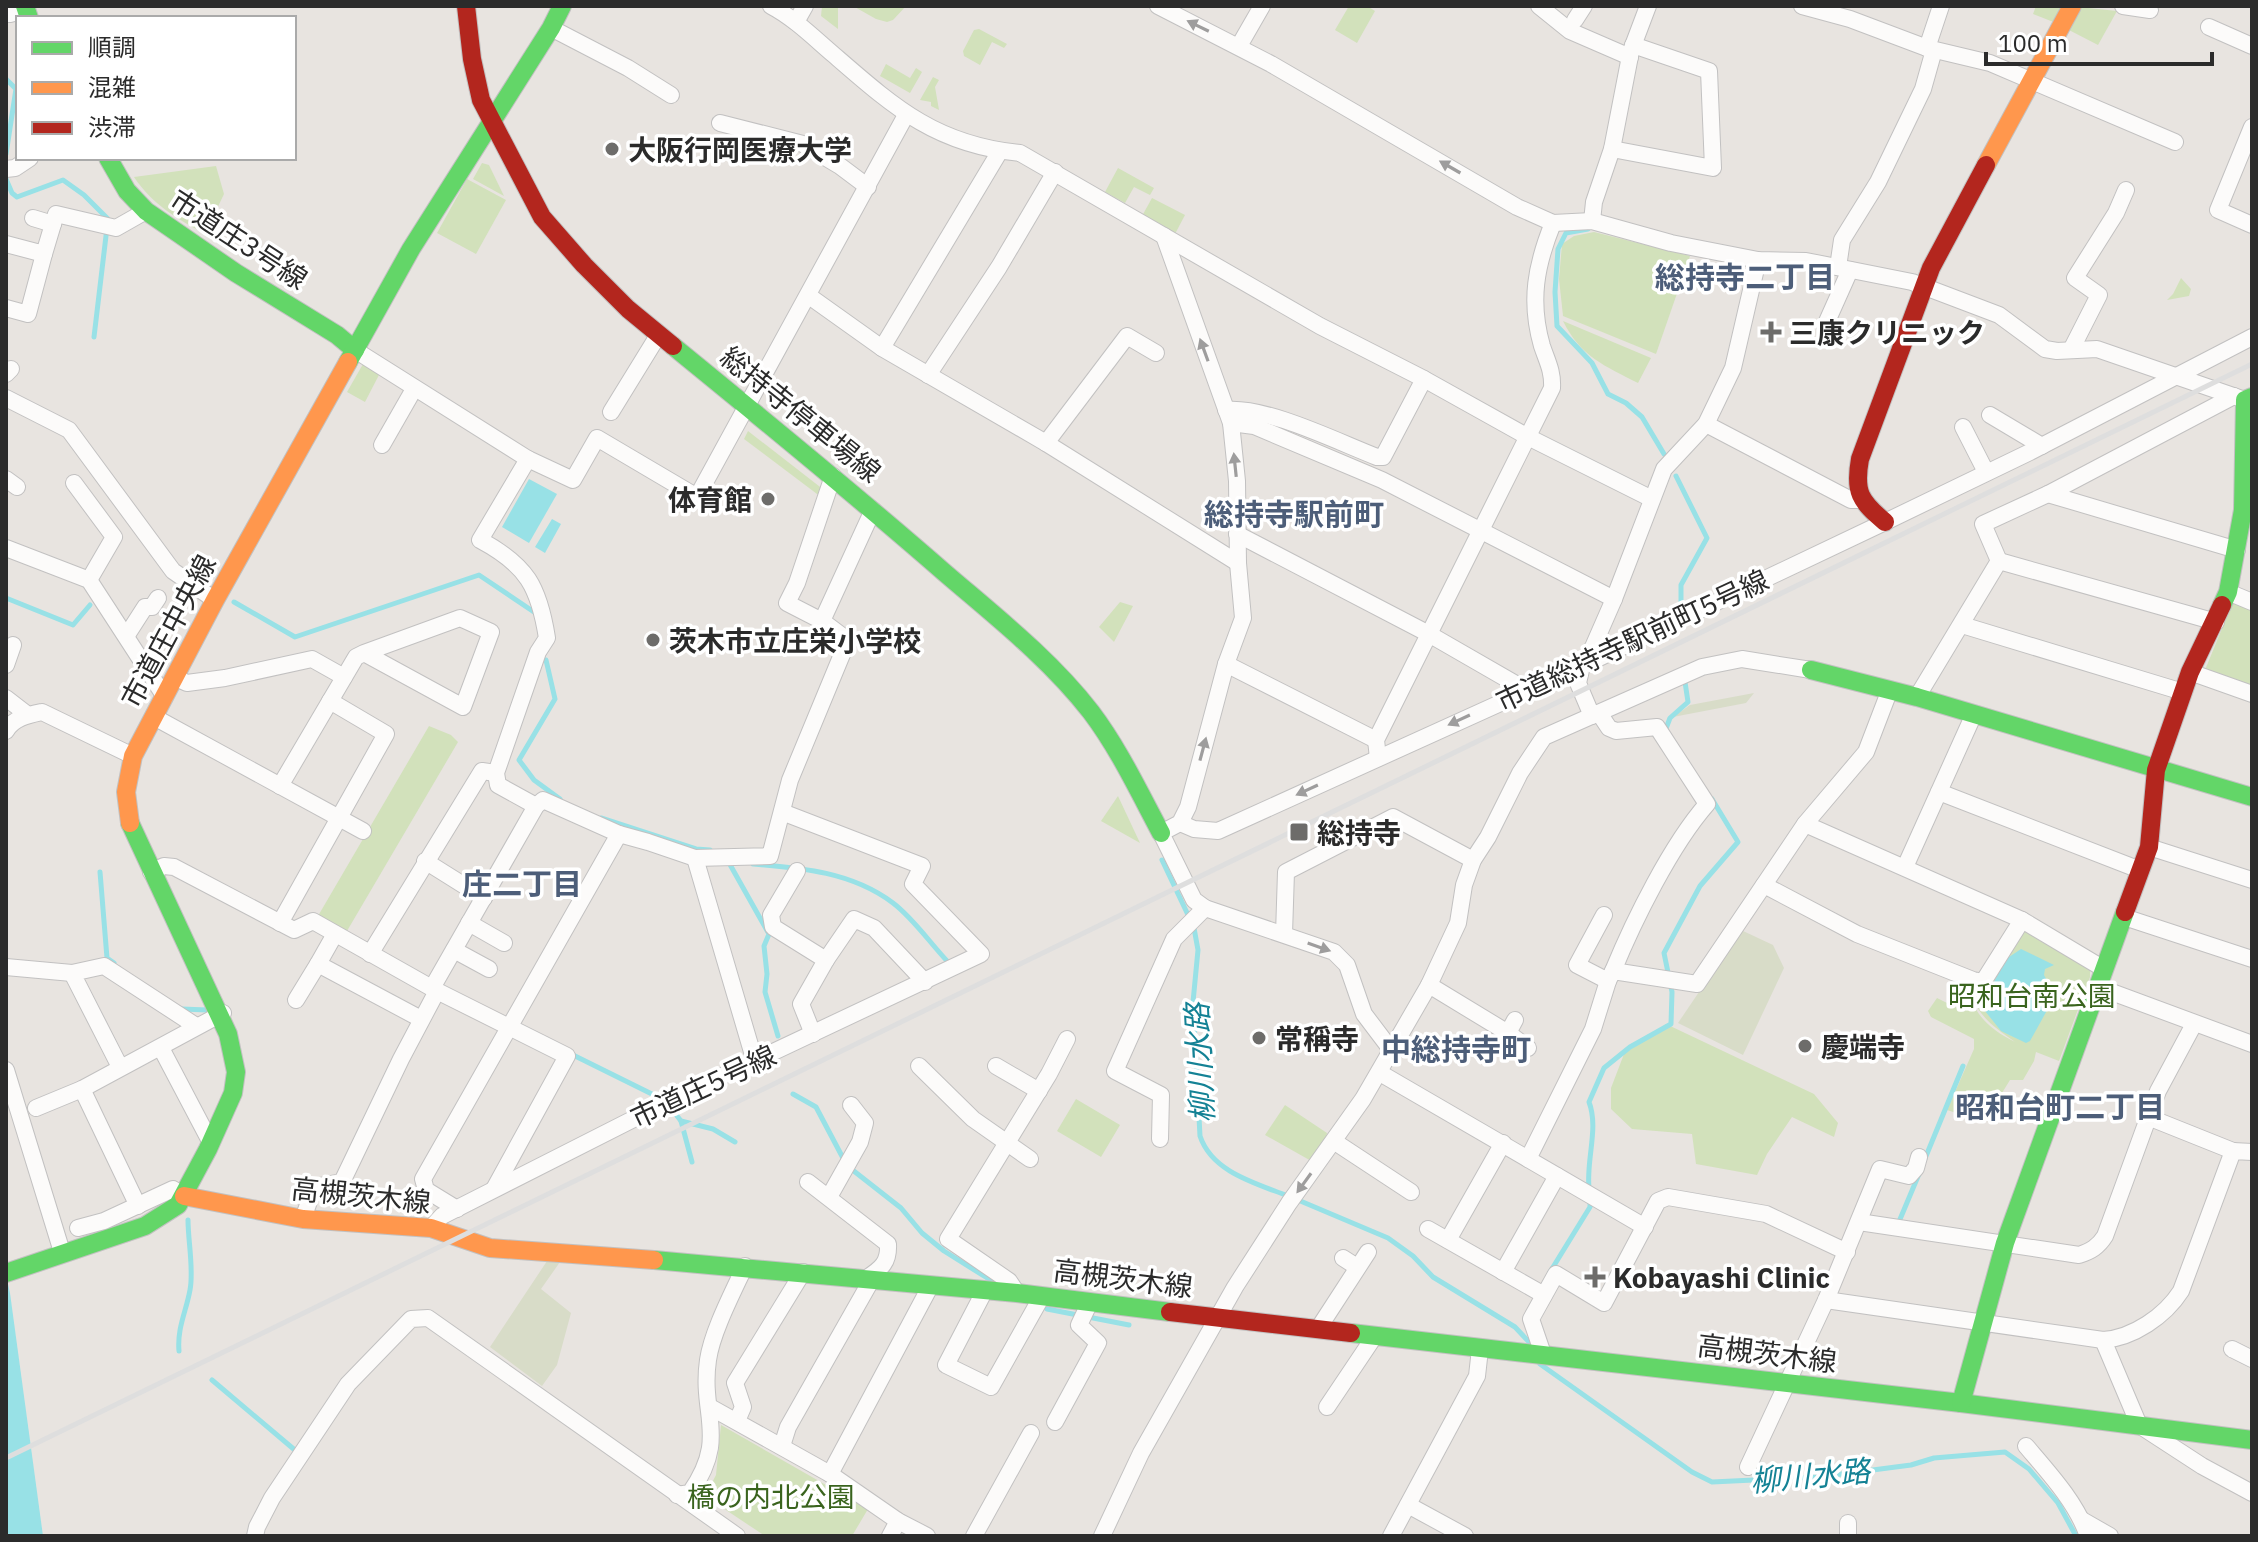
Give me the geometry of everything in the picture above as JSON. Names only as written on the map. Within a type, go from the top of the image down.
[{"type":"street","name":"総持寺停車場線","points":[[466,6],[472,59],[481,100],[542,217],[628,309],[873,510],[1002,622],[1065,682],[1116,748],[1161,833]]},
{"type":"street","name":"市道庄中央線","points":[[184,1196],[233,1093],[236,1072],[221,1014],[131,827],[126,809],[127,774],[133,756],[215,600],[411,249],[562,6]]},
{"type":"street","points":[[771,6],[796,22],[906,115],[963,141],[1020,153],[1320,326],[1652,499]]},
{"type":"street","points":[[796,22],[805,6]]},
{"type":"street","points":[[1158,6],[1239,46],[1517,207],[1553,223],[1592,221],[1671,243],[1758,260],[1806,261],[1924,286],[1999,315],[2045,349],[2097,349],[2244,398]]},
{"type":"street","points":[[1239,46],[1262,6]]},
{"type":"street","points":[[1539,6],[1570,31],[1709,71],[1713,168],[1612,149]]},
{"type":"street","points":[[1592,221],[1594,202],[1612,149],[1632,51],[1648,6]]},
{"type":"street","points":[[1802,6],[1852,12],[1930,49],[1990,63],[2175,142]]},
{"type":"street","points":[[1825,326],[1844,268],[1842,240],[1878,182],[1923,89],[1941,6]]},
{"type":"street","points":[[1885,522],[1861,500],[1856,491],[1860,459],[1931,268],[2072,6]]},
{"type":"street","points":[[2123,6],[2150,10]]},
{"type":"street","points":[[2209,27],[2252,46]]},
{"type":"street","points":[[551,28],[628,68],[671,95]]},
{"type":"street","points":[[355,350],[528,459],[573,480],[597,438],[697,497],[906,115]]},
{"type":"street","points":[[720,123],[803,144],[868,187]]},
{"type":"street","points":[[2252,127],[2218,210],[2252,225]]},
{"type":"street","points":[[882,348],[1000,151]]},
{"type":"street","points":[[6,169],[15,168],[27,160]]},
{"type":"street","name":"市道庄3号線","points":[[109,160],[127,191],[146,211],[236,273],[337,335],[355,350]]},
{"type":"street","points":[[928,375],[999,267],[1055,172]]},
{"type":"street","points":[[2071,350],[2099,295],[2075,278],[2116,213],[2126,190]]},
{"type":"street","points":[[6,308],[28,314],[56,214],[114,227],[146,211]]},
{"type":"street","points":[[33,218],[53,224]]},
{"type":"street","points":[[1378,758],[1376,740],[1552,388],[1553,374],[1541,343],[1536,299],[1540,257],[1553,223]]},
{"type":"street","points":[[1164,236],[1228,417],[1237,481],[1238,563],[1243,618],[1226,664],[1188,807],[1180,823],[1161,833],[1194,900],[1205,908],[1334,952],[1347,965],[1364,1014],[1392,1051]]},
{"type":"street","points":[[6,244],[44,254]]},
{"type":"street","points":[[1528,1159],[1593,1029],[1626,938],[1690,823],[1707,804],[1657,727],[1616,731],[1609,728],[1596,714],[1578,683],[1582,666],[1614,599],[1664,469],[1706,424],[1733,368],[1758,260]]},
{"type":"street","points":[[809,296],[882,348],[1046,443],[1238,563]]},
{"type":"street","points":[[611,412],[659,334]]},
{"type":"street","points":[[1046,443],[1127,336],[1156,353]]},
{"type":"street","name":"市道総持寺駅前町5号線","points":[[1180,823],[1194,829],[1218,831],[1582,666],[2042,446],[2252,337]]},
{"type":"street","points":[[1228,417],[1241,408],[1383,457],[1424,379]]},
{"type":"street","points":[[382,445],[414,389]]},
{"type":"street","points":[[6,398],[69,430],[173,571],[215,600]]},
{"type":"street","points":[[1999,561],[1983,524],[2244,398]]},
{"type":"street","points":[[1961,1403],[2005,1243],[2149,847],[2156,770],[2190,672],[2228,592],[2248,511],[2244,398]]},
{"type":"street","points":[[1990,415],[2042,446]]},
{"type":"street","points":[[1228,417],[1382,480],[1614,599]]},
{"type":"street","points":[[1706,424],[1851,500],[1861,500]]},
{"type":"street","points":[[1963,427],[1986,472]]},
{"type":"street","points":[[528,459],[480,540],[503,552],[528,574],[537,593],[547,638],[538,652],[496,773],[498,785],[536,806]]},
{"type":"street","points":[[303,1219],[314,1187],[342,1182],[454,950],[536,806],[543,800],[619,834],[695,858],[770,856],[790,780],[846,639],[822,621],[787,603],[797,583],[833,476]]},
{"type":"street","points":[[74,483],[114,537],[89,580]]},
{"type":"street","points":[[2048,494],[2237,550]]},
{"type":"street","points":[[822,621],[873,510]]},
{"type":"street","points":[[1237,534],[1427,633],[1526,690]]},
{"type":"street","points":[[6,548],[89,580],[165,697]]},
{"type":"street","points":[[1999,561],[2216,622]]},
{"type":"street","points":[[1917,697],[1999,561]]},
{"type":"street","points":[[2228,592],[2252,602]]},
{"type":"street","points":[[127,635],[145,607],[152,607],[158,598]]},
{"type":"street","points":[[280,786],[356,657],[364,653],[460,618],[491,632],[463,707],[364,653]]},
{"type":"street","points":[[1962,625],[2183,692]]},
{"type":"street","points":[[6,665],[13,645]]},
{"type":"street","points":[[174,677],[187,683],[312,659],[344,677]]},
{"type":"street","points":[[1102,1536],[1141,1453],[1217,1318],[1289,1203],[1335,1142],[1380,1073],[1429,985],[1458,923],[1464,885],[1473,860],[1520,773],[1544,737],[1702,667],[1742,659],[1811,670],[1917,697],[2252,797]]},
{"type":"street","points":[[1226,664],[1376,740]]},
{"type":"street","points":[[2190,672],[2252,694]]},
{"type":"street","points":[[1604,915],[1577,965],[1611,976],[1697,984],[1805,824],[1866,752],[1889,692]]},
{"type":"street","points":[[6,698],[28,715]]},
{"type":"street","points":[[280,923],[386,734],[330,701]]},
{"type":"street","points":[[7,726],[28,715],[42,712],[133,756]]},
{"type":"street","points":[[1905,867],[1974,714]]},
{"type":"street","points":[[154,717],[363,831]]},
{"type":"street","points":[[370,954],[482,771],[496,773]]},
{"type":"street","points":[[1939,792],[2140,870]]},
{"type":"street","name":"市道庄5号線","points":[[431,1228],[442,1216],[663,1104],[981,954],[913,884],[922,866],[782,812]]},
{"type":"street","points":[[1284,934],[1286,872],[1393,817],[1473,860]]},
{"type":"street","points":[[1805,824],[2022,920],[2101,978],[2194,1024],[2252,1044]]},
{"type":"street","points":[[457,1209],[426,1190],[423,1179],[619,834]]},
{"type":"street","points":[[2149,847],[2252,880]]},
{"type":"street","points":[[695,858],[755,1062]]},
{"type":"street","points":[[425,861],[484,898]]},
{"type":"street","points":[[151,872],[164,866],[174,867],[294,930],[313,921],[434,989],[567,1056],[494,1189]]},
{"type":"street","points":[[797,871],[771,915],[773,927],[826,960]]},
{"type":"street","points":[[1764,885],[1857,934],[1983,982],[2022,920]]},
{"type":"street","points":[[1160,1139],[1161,1095],[1115,1071],[1174,939],[1205,908]]},
{"type":"street","points":[[2124,917],[2252,959]]},
{"type":"street","points":[[813,1034],[801,1004],[854,919],[874,928],[925,982]]},
{"type":"street","points":[[469,923],[504,943]]},
{"type":"street","points":[[296,1000],[335,934]]},
{"type":"street","points":[[454,950],[489,969]]},
{"type":"street","points":[[318,964],[421,1019]]},
{"type":"street","points":[[6,967],[72,973],[104,966],[196,1026]]},
{"type":"street","points":[[72,973],[120,1067]]},
{"type":"street","points":[[1429,985],[1512,1026],[1528,1048]]},
{"type":"street","points":[[36,1108],[82,1089],[221,1014]]},
{"type":"street","points":[[1859,1222],[2079,1255],[2098,1246],[2105,1236],[2148,1117],[2194,1024]]},
{"type":"street","points":[[1017,1293],[1009,1281],[948,1239],[1039,1091],[1067,1039]]},
{"type":"street","points":[[161,1048],[211,1143]]},
{"type":"street","points":[[919,1066],[938,1073],[973,1119],[1030,1159]]},
{"type":"street","points":[[996,1066],[1039,1091]]},
{"type":"street","points":[[6,1070],[62,1252]]},
{"type":"street","points":[[1380,1073],[1645,1227]]},
{"type":"street","points":[[82,1089],[138,1206]]},
{"type":"street","points":[[829,1197],[860,1142],[865,1123],[851,1105]]},
{"type":"street","points":[[2148,1117],[2233,1151],[2252,1152]]},
{"type":"street","points":[[1335,1142],[1411,1192]]},
{"type":"street","points":[[1448,1240],[1503,1143]]},
{"type":"street","points":[[1826,1300],[2103,1340],[2120,1339],[2174,1302],[2181,1291],[2233,1151]]},
{"type":"street","points":[[1748,1467],[1826,1300],[1880,1169],[1909,1176],[1914,1172],[1919,1157]]},
{"type":"street","points":[[1503,1272],[1557,1176]]},
{"type":"street","points":[[782,1446],[788,1427],[870,1279],[885,1266],[888,1255],[888,1244],[808,1182]]},
{"type":"street","points":[[6,1273],[145,1226],[178,1205],[184,1196],[173,1189],[104,1221],[78,1228]]},
{"type":"street","name":"高槻茨木線","points":[[184,1196],[303,1219],[431,1228],[490,1248],[745,1266],[1017,1293],[2252,1440]]},
{"type":"street","points":[[1543,1354],[1531,1319],[1556,1274],[1604,1303],[1658,1201],[1668,1197],[1766,1214],[1847,1252]]},
{"type":"street","points":[[1428,1229],[1544,1295]]},
{"type":"street","points":[[1318,1329],[1350,1262],[1368,1252]]},
{"type":"street","points":[[702,1475],[709,1438],[704,1395],[705,1358],[745,1266]]},
{"type":"street","points":[[737,1421],[743,1407],[735,1383],[803,1272]]},
{"type":"street","points":[[830,1474],[931,1285]]},
{"type":"street","points":[[985,1290],[946,1365],[991,1387],[1042,1296]]},
{"type":"street","points":[[1055,1422],[1098,1343],[1079,1325],[1090,1302]]},
{"type":"street","points":[[255,1536],[272,1498],[348,1384],[411,1319],[428,1318],[737,1536]]},
{"type":"street","points":[[677,1495],[690,1493],[702,1475],[712,1440],[708,1358],[719,1326]]},
{"type":"street","points":[[1327,1407],[1374,1337]]},
{"type":"street","points":[[2103,1340],[2139,1425],[2202,1466],[2252,1493]]},
{"type":"street","points":[[1391,1536],[1477,1376],[1480,1349]]},
{"type":"street","points":[[2232,1349],[2252,1359]]},
{"type":"street","points":[[710,1407],[830,1474],[898,1521],[927,1536]]},
{"type":"street","points":[[974,1536],[1031,1433]]},
{"type":"street","points":[[2026,1446],[2051,1476],[2085,1528],[2110,1536]]},
{"type":"street","points":[[1408,1505],[1465,1536]]},
{"type":"street","points":[[890,1536],[898,1521]]},
{"type":"green space","points":[[822,6],[838,6],[838,29],[821,16]]},
{"type":"green space","points":[[853,6],[906,6],[887,22]]},
{"type":"green space","points":[[1349,6],[1367,6],[1375,11],[1357,43],[1335,30]]},
{"type":"green space","points":[[2036,6],[2063,6],[2056,23],[2033,14]]},
{"type":"green space","points":[[2079,7],[2117,11],[2098,45],[2067,29]]},
{"type":"green space","points":[[979,29],[1007,44],[1004,48],[992,42],[980,65],[964,56],[963,51],[974,30]]},
{"type":"green space","points":[[886,64],[910,78],[916,68],[922,72],[910,93],[880,76]]},
{"type":"green space","points":[[933,77],[939,80],[935,87],[939,110],[931,106],[931,102],[920,100]]},
{"type":"green space","points":[[482,163],[489,165],[504,196],[473,179]]},
{"type":"green space","points":[[216,166],[224,194],[205,234],[166,210],[134,177]]},
{"type":"green space","points":[[1118,168],[1154,188],[1150,195],[1134,187],[1125,203],[1105,192]]},
{"type":"green space","points":[[467,179],[506,200],[476,254],[437,233]]},
{"type":"green space","points":[[1152,198],[1185,215],[1175,234],[1142,216]]},
{"type":"green space","points":[[1594,232],[1690,256],[1656,354],[1563,316],[1559,279],[1562,244],[1574,236]]},
{"type":"green space","points":[[2181,278],[2191,289],[2189,296],[2167,300],[2173,294]]},
{"type":"green space","points":[[1563,321],[1651,358],[1638,383],[1586,352]]},
{"type":"green space","points":[[363,364],[380,373],[365,402],[347,392]]},
{"type":"green space","points":[[748,431],[824,490],[821,497],[744,439]]},
{"type":"green space","points":[[2237,601],[2252,608],[2252,692],[2205,670],[2232,604]]},
{"type":"green space","points":[[1120,602],[1133,606],[1114,642],[1099,627]]},
{"type":"green space","points":[[1754,693],[1746,703],[1673,717],[1690,705]]},
{"type":"green space","points":[[429,726],[451,735],[458,742],[347,931],[318,916]]},
{"type":"green space","points":[[1118,796],[1140,843],[1101,821]]},
{"type":"green space","name":"昭和台南公園","points":[[2026,926],[2090,965],[2090,977],[2059,1061],[2036,1052],[2023,1080],[2010,1080],[1984,1122],[1947,1110],[1974,1049],[1974,1039],[1931,1017],[1928,1011],[1937,998],[1963,1011],[1971,999],[1988,1025],[2015,1042],[1985,1017],[1972,997],[1978,985]]},
{"type":"green space","points":[[1741,930],[1773,945],[1784,968],[1743,1055],[1678,1023]]},
{"type":"green space","points":[[1666,1024],[1814,1094],[1838,1123],[1834,1137],[1792,1117],[1757,1175],[1696,1164],[1692,1134],[1632,1129],[1611,1109],[1611,1088],[1624,1054]]},
{"type":"green space","points":[[1076,1099],[1120,1125],[1101,1157],[1057,1131]]},
{"type":"green space","points":[[1285,1105],[1327,1133],[1326,1143],[1313,1162],[1265,1135]]},
{"type":"green space","points":[[547,1261],[560,1262],[541,1289],[571,1313],[557,1365],[542,1386],[490,1347]]},
{"type":"green space","name":"橋の内北公園","points":[[721,1425],[868,1509],[852,1536],[765,1536],[705,1496],[716,1475]]},
{"type":"water","points":[[529,479],[557,494],[529,543],[502,527]]},
{"type":"water","points":[[552,519],[561,524],[545,553],[535,547]]},
{"type":"water","points":[[2021,949],[2054,965],[2045,969],[2044,975],[2055,996],[2026,1043],[2001,1031],[1981,1006],[2006,959]]},
{"type":"water","points":[[6,1275],[10,1293],[43,1536],[6,1536]]},
{"type":"waterway","points":[[6,79],[16,89],[6,154]]},
{"type":"waterway","points":[[6,179],[17,197],[63,180],[84,195],[108,219],[94,337]]},
{"type":"waterway","points":[[1588,229],[1566,233],[1558,249],[1555,292],[1557,326],[1592,363],[1608,394],[1626,403],[1642,417],[1664,454]]},
{"type":"waterway","points":[[1676,476],[1707,538],[1681,585],[1681,610]]},
{"type":"waterway","points":[[234,602],[295,637],[479,575],[534,612]]},
{"type":"waterway","points":[[6,598],[73,625],[90,605]]},
{"type":"waterway","points":[[546,660],[555,699],[519,760],[534,780],[560,799]]},
{"type":"waterway","points":[[1665,731],[1670,718],[1688,702],[1685,682]]},
{"type":"waterway","points":[[1589,1188],[1593,1133],[1589,1102],[1604,1068],[1630,1047],[1671,1024],[1672,992],[1664,953],[1700,886],[1738,842],[1712,799]]},
{"type":"waterway","points":[[601,818],[696,849],[710,850]]},
{"type":"waterway","name":"柳川水路","points":[[1162,860],[1189,917]]},
{"type":"waterway","points":[[728,861],[769,934],[764,946],[765,992],[778,1036]]},
{"type":"waterway","points":[[753,864],[826,873],[861,884],[908,916],[948,962]]},
{"type":"waterway","points":[[100,872],[107,958],[114,963]]},
{"type":"waterway","name":"柳川水路","points":[[1194,928],[1198,950],[1193,1002],[1200,1136],[1214,1159],[1224,1167],[1249,1181],[1288,1196]]},
{"type":"waterway","points":[[182,1009],[207,1010]]},
{"type":"waterway","points":[[569,1053],[664,1100]]},
{"type":"waterway","points":[[1924,1161],[1963,1066]]},
{"type":"waterway","points":[[793,1094],[816,1107],[844,1160]]},
{"type":"waterway","points":[[674,1112],[681,1121],[713,1129],[735,1142]]},
{"type":"waterway","points":[[681,1121],[692,1162]]},
{"type":"waterway","points":[[850,1168],[901,1208],[922,1233],[944,1251],[992,1281]]},
{"type":"waterway","points":[[1898,1224],[1919,1174]]},
{"type":"waterway","points":[[1550,1272],[1590,1207],[1590,1198]]},
{"type":"waterway","name":"柳川水路","points":[[1298,1200],[1388,1238],[1413,1256],[1433,1277],[1515,1327],[1529,1342]]},
{"type":"waterway","points":[[179,1351],[191,1282],[188,1220]]},
{"type":"waterway","points":[[1047,1309],[1129,1325]]},
{"type":"waterway","name":"柳川水路","points":[[1540,1364],[1692,1472],[1712,1482],[1819,1477],[1911,1465],[1934,1458],[2005,1452],[2029,1469],[2058,1503],[2076,1536]]},
{"type":"waterway","points":[[212,1380],[296,1451]]},
{"type":"railway","points":[[6,1458],[2252,364]]},
{"type":"traffic: fast","points":[[25,6],[28,16]]},
{"type":"traffic: fast","points":[[348,362],[411,249],[562,6]]},
{"type":"traffic: fast","points":[[109,160],[127,191],[146,211],[236,273],[337,335],[355,350]]},
{"type":"traffic: fast","points":[[673,346],[878,515],[1040,656],[1091,712],[1111,741],[1161,833]]},
{"type":"traffic: fast","points":[[2222,605],[2228,592],[2243,510],[2245,400],[2252,397]]},
{"type":"traffic: fast","points":[[1811,670],[1917,697],[2252,797]]},
{"type":"traffic: fast","points":[[6,1273],[145,1226],[178,1205],[233,1093],[236,1072],[228,1034],[130,823]]},
{"type":"traffic: fast","points":[[1961,1403],[2005,1243],[2125,912]]},
{"type":"traffic: fast","points":[[654,1260],[1017,1293],[1170,1312]]},
{"type":"traffic: fast","points":[[1351,1333],[1961,1403],[2252,1440]]},
{"type":"traffic: slow","points":[[1986,165],[2072,6]]},
{"type":"traffic: slow","points":[[130,823],[126,792],[133,756],[215,600],[348,362]]},
{"type":"traffic: slow","points":[[184,1196],[303,1219],[431,1228],[490,1248],[654,1260]]},
{"type":"traffic: jam","points":[[466,6],[472,59],[481,100],[542,217],[628,309],[673,346]]},
{"type":"traffic: jam","points":[[1885,522],[1861,495],[1858,480],[1860,459],[1931,268],[1986,165]]},
{"type":"traffic: jam","points":[[2125,912],[2149,847],[2156,770],[2190,672],[2222,605]]},
{"type":"traffic: jam","points":[[1170,1312],[1351,1333]]},
{"type":"place","name":"大阪行岡医療大学","points":[[612,149]]},
{"type":"place","name":"三康クリニック","points":[[1771,332]]},
{"type":"place","name":"体育館","points":[[768,499]]},
{"type":"place","name":"茨木市立庄栄小学校","points":[[653,640]]},
{"type":"place","name":"総持寺","points":[[1299,832]]},
{"type":"place","name":"常稱寺","points":[[1259,1038]]},
{"type":"place","name":"慶端寺","points":[[1805,1046]]},
{"type":"place","name":"Kobayashi Clinic","points":[[1595,1277]]},
{"type":"district","name":"総持寺二丁目","points":[[1745,276]]},
{"type":"district","name":"総持寺駅前町","points":[[1294,513]]},
{"type":"district","name":"庄二丁目","points":[[522,883]]},
{"type":"district","name":"中総持寺町","points":[[1456,1048]]},
{"type":"district","name":"昭和台町二丁目","points":[[2060,1106]]}]
